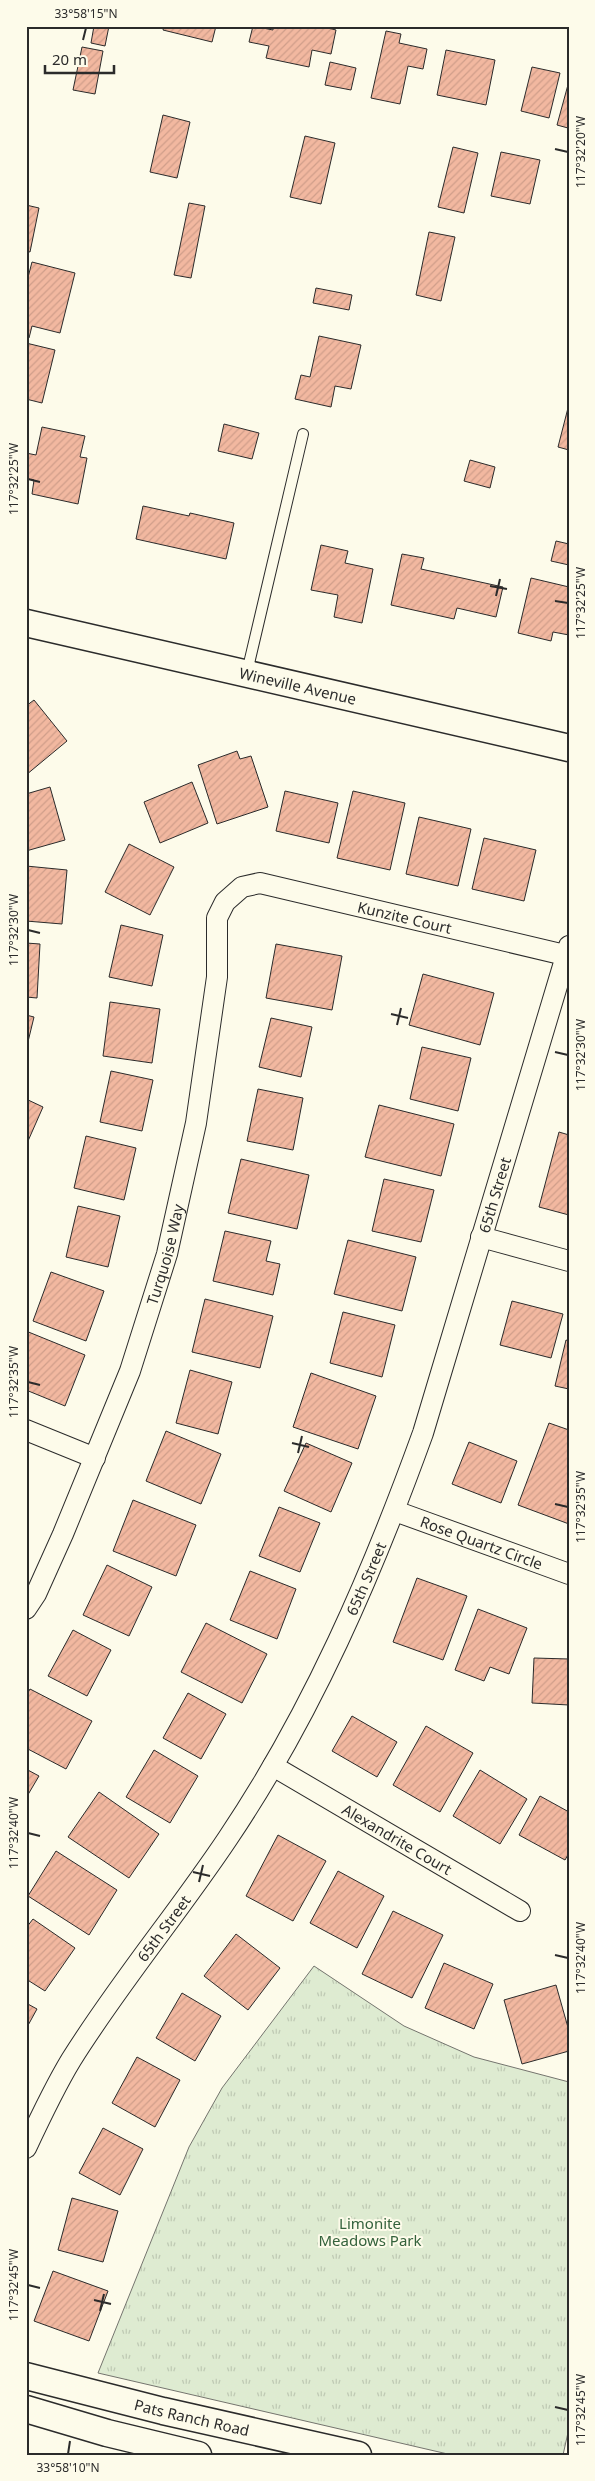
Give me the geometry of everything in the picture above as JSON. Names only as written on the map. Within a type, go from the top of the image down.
[{"type":"street","name":"Wineville Avenue","points":[[26,623],[569,748]]},
{"type":"street","name":"Kunzite Court","points":[[242,887],[260,883],[568,952]]},
{"type":"street","name":"Turquoise Way","points":[[26,1609],[36,1594],[60,1543],[130,1372],[167,1254],[196,1124],[217,977],[216,918],[225,902],[242,887]]},
{"type":"street","name":"65th Street","points":[[26,2148],[71,2060],[229,1837],[273,1766],[316,1689],[395,1511],[423,1433],[568,952]]},
{"type":"street","points":[[481,1237],[569,1261]]},
{"type":"street","points":[[26,1430],[94,1458]]},
{"type":"street","name":"Rose Quartz Circle","points":[[395,1511],[569,1574]]},
{"type":"street","name":"Alexandrite Court","points":[[273,1766],[520,1912]]},
{"type":"street","name":"Pats Ranch Road","points":[[26,2376],[163,2411],[358,2455]]},
{"type":"street","points":[[26,2409],[107,2433],[198,2455]]},
{"type":"lane","points":[[247,673],[303,434]]},
{"type":"green space","name":"Limonite Meadows Park","points":[[314,1966],[404,2026],[474,2057],[569,2082],[569,2428],[563,2455],[452,2455],[98,2373],[189,2147],[222,2088]]},
{"type":"building","points":[[94,26],[109,26],[105,46],[91,43]]},
{"type":"building","points":[[164,26],[216,26],[212,42],[163,30]]},
{"type":"building","points":[[253,26],[273,30],[273,26],[320,26],[336,30],[331,54],[312,50],[309,67],[266,58],[269,46],[249,42]]},
{"type":"building","points":[[386,31],[401,34],[399,43],[427,49],[423,69],[408,66],[400,104],[371,98]]},
{"type":"building","points":[[82,47],[103,51],[95,94],[73,90]]},
{"type":"building","points":[[446,50],[495,60],[486,105],[437,95]]},
{"type":"building","points":[[330,62],[356,68],[351,90],[325,85]]},
{"type":"building","points":[[532,67],[560,73],[549,118],[521,111]]},
{"type":"building","points":[[569,81],[569,126],[568,128],[557,125]]},
{"type":"building","points":[[163,115],[190,122],[177,178],[150,172]]},
{"type":"building","points":[[305,136],[335,143],[321,204],[290,197]]},
{"type":"building","points":[[453,147],[478,153],[464,213],[438,207]]},
{"type":"building","points":[[501,152],[540,160],[530,204],[491,196]]},
{"type":"building","points":[[189,203],[205,206],[191,278],[174,275]]},
{"type":"building","points":[[26,205],[39,208],[30,252],[26,251]]},
{"type":"building","points":[[429,232],[455,237],[441,301],[416,295]]},
{"type":"building","points":[[32,262],[75,273],[60,333],[32,326],[29,338],[26,338],[26,285]]},
{"type":"building","points":[[316,288],[352,295],[349,310],[313,303]]},
{"type":"building","points":[[319,336],[361,345],[351,389],[335,386],[331,407],[295,399],[301,375],[310,377]]},
{"type":"building","points":[[26,343],[55,350],[42,403],[26,399]]},
{"type":"building","points":[[569,404],[569,450],[558,447]]},
{"type":"building","points":[[224,424],[259,433],[252,459],[218,451]]},
{"type":"building","points":[[42,427],[85,436],[80,457],[87,458],[78,504],[32,494],[34,480],[26,479],[26,453],[36,455]]},
{"type":"building","points":[[470,460],[495,467],[490,488],[464,481]]},
{"type":"building","points":[[143,506],[189,516],[190,513],[234,523],[226,559],[136,539]]},
{"type":"building","points":[[556,541],[569,544],[569,565],[551,561]]},
{"type":"building","points":[[321,545],[348,551],[345,563],[373,569],[362,623],[334,617],[338,595],[311,590]]},
{"type":"building","points":[[402,554],[424,558],[421,569],[503,587],[496,617],[457,608],[454,619],[391,605]]},
{"type":"building","points":[[531,578],[569,587],[569,635],[553,632],[551,641],[518,633]]},
{"type":"building","points":[[34,700],[67,741],[26,775],[26,706]]},
{"type":"building","points":[[237,751],[240,759],[251,756],[268,807],[217,824],[198,765]]},
{"type":"building","points":[[192,782],[208,823],[160,843],[144,802]]},
{"type":"building","points":[[50,787],[65,840],[26,851],[26,794]]},
{"type":"building","points":[[285,791],[338,803],[329,843],[276,831]]},
{"type":"building","points":[[353,791],[405,803],[390,870],[337,858]]},
{"type":"building","points":[[419,817],[471,829],[458,886],[406,874]]},
{"type":"building","points":[[484,838],[536,850],[524,901],[472,889]]},
{"type":"building","points":[[129,844],[174,867],[150,915],[105,892]]},
{"type":"building","points":[[26,866],[67,870],[62,924],[26,921]]},
{"type":"building","points":[[121,925],[163,935],[152,986],[109,977]]},
{"type":"building","points":[[26,943],[40,944],[37,998],[26,997]]},
{"type":"building","points":[[276,944],[342,956],[332,1010],[266,998]]},
{"type":"building","points":[[423,974],[494,993],[480,1045],[409,1025]]},
{"type":"building","points":[[110,1002],[160,1009],[152,1063],[103,1056]]},
{"type":"building","points":[[26,1015],[34,1017],[26,1050]]},
{"type":"building","points":[[271,1018],[312,1027],[301,1077],[259,1067]]},
{"type":"building","points":[[422,1047],[471,1058],[458,1111],[410,1099]]},
{"type":"building","points":[[111,1071],[153,1080],[142,1131],[100,1122]]},
{"type":"building","points":[[258,1089],[303,1098],[293,1150],[247,1141]]},
{"type":"building","points":[[26,1099],[43,1107],[28,1141],[26,1140]]},
{"type":"building","points":[[379,1105],[454,1124],[441,1176],[365,1157]]},
{"type":"building","points":[[559,1132],[569,1135],[569,1215],[539,1207]]},
{"type":"building","points":[[86,1136],[136,1148],[124,1200],[74,1188]]},
{"type":"building","points":[[241,1159],[309,1175],[297,1229],[228,1213]]},
{"type":"building","points":[[384,1179],[434,1190],[421,1242],[372,1231]]},
{"type":"building","points":[[78,1206],[120,1216],[108,1267],[66,1257]]},
{"type":"building","points":[[225,1231],[271,1241],[266,1261],[280,1264],[273,1295],[213,1281]]},
{"type":"building","points":[[348,1240],[416,1257],[402,1311],[334,1294]]},
{"type":"building","points":[[51,1272],[104,1291],[86,1341],[33,1321]]},
{"type":"building","points":[[205,1299],[273,1316],[260,1368],[192,1352]]},
{"type":"building","points":[[512,1301],[563,1314],[551,1358],[500,1345]]},
{"type":"building","points":[[343,1312],[395,1325],[382,1377],[330,1363]]},
{"type":"building","points":[[26,1331],[85,1355],[65,1406],[26,1390]]},
{"type":"building","points":[[566,1340],[569,1341],[569,1389],[555,1386]]},
{"type":"building","points":[[190,1370],[232,1382],[218,1434],[176,1423]]},
{"type":"building","points":[[311,1373],[376,1396],[358,1449],[293,1427]]},
{"type":"building","points":[[549,1423],[569,1430],[569,1524],[518,1505]]},
{"type":"building","points":[[166,1431],[221,1454],[201,1504],[146,1481]]},
{"type":"building","points":[[469,1442],[517,1461],[501,1503],[452,1484]]},
{"type":"building","points":[[306,1443],[352,1463],[331,1512],[284,1491]]},
{"type":"building","points":[[133,1500],[196,1525],[176,1576],[113,1551]]},
{"type":"building","points":[[279,1507],[320,1523],[300,1572],[259,1556]]},
{"type":"building","points":[[107,1565],[152,1587],[129,1636],[83,1615]]},
{"type":"building","points":[[250,1571],[296,1589],[277,1639],[230,1620]]},
{"type":"building","points":[[417,1578],[467,1596],[443,1660],[393,1642]]},
{"type":"building","points":[[478,1609],[527,1628],[509,1674],[490,1667],[484,1681],[455,1670]]},
{"type":"building","points":[[206,1623],[267,1654],[242,1703],[181,1672]]},
{"type":"building","points":[[73,1630],[111,1650],[87,1696],[48,1676]]},
{"type":"building","points":[[534,1658],[569,1659],[569,1705],[532,1703]]},
{"type":"building","points":[[30,1689],[92,1721],[66,1769],[26,1748],[26,1696]]},
{"type":"building","points":[[188,1693],[226,1714],[201,1759],[163,1738]]},
{"type":"building","points":[[352,1716],[397,1742],[377,1777],[332,1751]]},
{"type":"building","points":[[426,1726],[473,1753],[440,1812],[393,1785]]},
{"type":"building","points":[[154,1750],[198,1776],[170,1823],[126,1797]]},
{"type":"building","points":[[26,1769],[39,1776],[26,1798]]},
{"type":"building","points":[[480,1770],[527,1799],[500,1844],[453,1816]]},
{"type":"building","points":[[99,1792],[159,1834],[129,1878],[68,1837]]},
{"type":"building","points":[[540,1796],[569,1812],[569,1853],[565,1860],[519,1835]]},
{"type":"building","points":[[278,1835],[326,1861],[293,1921],[246,1896]]},
{"type":"building","points":[[56,1851],[117,1890],[89,1935],[28,1896]]},
{"type":"building","points":[[338,1871],[384,1896],[357,1948],[310,1923]]},
{"type":"building","points":[[393,1911],[443,1935],[412,1998],[362,1974]]},
{"type":"building","points":[[33,1919],[75,1948],[45,1991],[26,1979],[26,1928]]},
{"type":"building","points":[[236,1934],[280,1968],[248,2010],[204,1976]]},
{"type":"building","points":[[444,1963],[493,1984],[474,2029],[425,2008]]},
{"type":"building","points":[[556,1985],[569,2031],[569,2051],[522,2064],[504,2000]]},
{"type":"building","points":[[182,1993],[221,2016],[195,2061],[156,2038]]},
{"type":"building","points":[[26,2003],[37,2009],[26,2029]]},
{"type":"building","points":[[137,2057],[180,2080],[155,2127],[112,2103]]},
{"type":"building","points":[[103,2128],[143,2149],[120,2195],[79,2173]]},
{"type":"building","points":[[72,2198],[118,2211],[103,2262],[58,2250]]},
{"type":"building","points":[[53,2271],[108,2291],[89,2341],[34,2321]]}]
